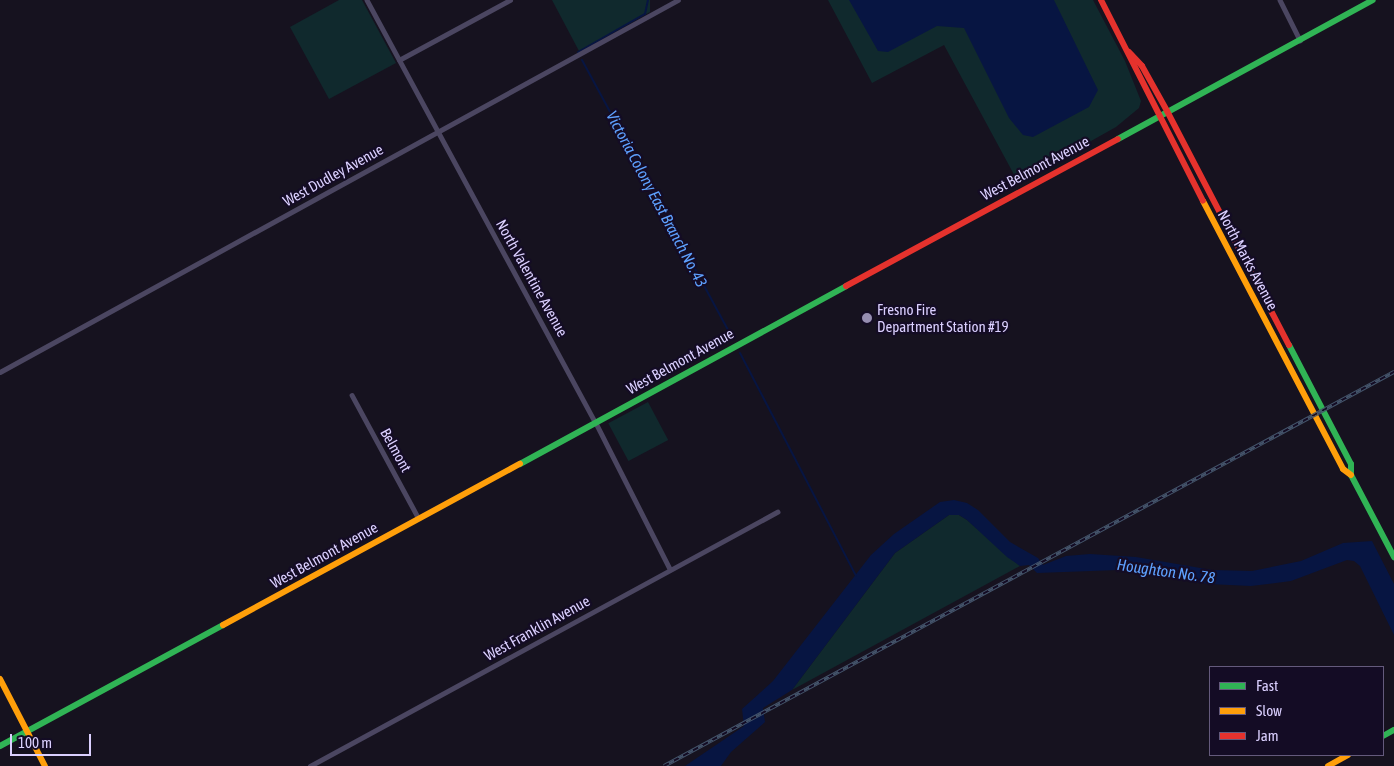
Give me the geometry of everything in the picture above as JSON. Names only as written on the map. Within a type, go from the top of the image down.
[{"type":"street","name":"North Valentine Avenue","points":[[367,0],[595,421],[670,569]]},
{"type":"street","points":[[399,60],[510,0]]},
{"type":"street","name":"West Dudley Avenue","points":[[0,372],[678,0]]},
{"type":"street","name":"North Marks Avenue","points":[[1101,0],[1129,52],[1138,78],[1343,470],[1351,475]]},
{"type":"street","points":[[1280,0],[1300,40]]},
{"type":"street","name":"West Belmont Avenue","points":[[0,746],[418,517],[1372,0]]},
{"type":"street","name":"North Marks Avenue","points":[[1129,52],[1142,66],[1167,111],[1351,464],[1351,475],[1394,557]]},
{"type":"street","name":"Belmont","points":[[352,395],[418,517]]},
{"type":"street","name":"West Franklin Avenue","points":[[310,766],[777,512]]},
{"type":"street","points":[[0,679],[29,731],[45,766]]},
{"type":"street","points":[[1328,766],[1346,756]]},
{"type":"green space","points":[[339,0],[362,0],[396,63],[329,99],[290,27]]},
{"type":"green space","points":[[552,0],[650,0],[650,12],[579,51]]},
{"type":"green space","points":[[828,0],[1093,0],[1125,61],[1141,101],[1139,108],[1116,127],[1018,182],[944,45],[872,83]]},
{"type":"green space","points":[[648,402],[668,440],[628,461],[608,423]]},
{"type":"green space","points":[[949,515],[959,515],[967,520],[1020,566],[792,690],[895,553]]},
{"type":"water","points":[[849,0],[1054,0],[1098,90],[1089,107],[1033,137],[1023,135],[1009,118],[964,28],[937,26],[888,52],[878,51]]},
{"type":"water","name":"Houghton No. 78","points":[[954,500],[967,503],[978,510],[1010,542],[1038,558],[1043,565],[1066,556],[1090,554],[1136,557],[1212,570],[1252,571],[1301,561],[1343,543],[1372,541],[1394,584],[1394,635],[1360,566],[1354,561],[1347,560],[1291,581],[1251,586],[1208,584],[1118,570],[1037,573],[1029,565],[1020,566],[1007,557],[967,520],[959,515],[949,515],[895,553],[792,690],[763,708],[765,722],[731,752],[721,766],[685,766],[744,726],[742,709],[773,681],[871,555],[894,534],[940,502]]},
{"type":"waterway","name":"Victoria Colony East Branch No. 43","points":[[578,52],[645,14],[648,0]]},
{"type":"waterway","name":"Victoria Colony East Branch No. 43","points":[[582,60],[732,337]]},
{"type":"waterway","name":"Victoria Colony East Branch No. 43","points":[[740,353],[856,576]]},
{"type":"railway","points":[[664,766],[1394,372]]},
{"type":"traffic: fast","points":[[1118,139],[1373,0]]},
{"type":"traffic: fast","points":[[520,464],[846,286]]},
{"type":"traffic: fast","points":[[1289,345],[1351,464],[1351,475],[1394,557]]},
{"type":"traffic: fast","points":[[0,746],[223,625]]},
{"type":"traffic: fast","points":[[1384,735],[1394,730]]},
{"type":"traffic: slow","points":[[1203,201],[1343,469],[1351,475]]},
{"type":"traffic: slow","points":[[223,625],[520,464]]},
{"type":"traffic: slow","points":[[0,679],[45,766]]},
{"type":"traffic: slow","points":[[1328,766],[1346,756]]},
{"type":"traffic: jam","points":[[1101,0],[1203,201]]},
{"type":"traffic: jam","points":[[1129,52],[1142,66],[1167,111],[1289,345]]},
{"type":"traffic: jam","points":[[846,286],[1118,139]]},
{"type":"place","name":"Fresno Fire Department Station #19","points":[[867,318]]}]
